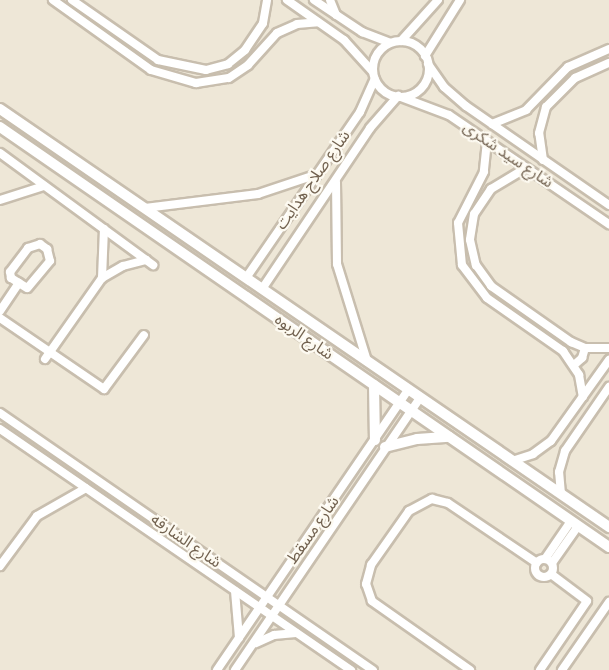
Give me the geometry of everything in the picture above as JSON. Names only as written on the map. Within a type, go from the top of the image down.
[{"type":"street","points":[[53,0],[141,64],[184,81],[219,82],[229,78],[248,65],[277,33],[297,24],[318,22]]},
{"type":"street","points":[[72,0],[158,60],[186,69],[206,70],[228,64],[245,50],[263,23],[267,0]]},
{"type":"street","points":[[287,0],[344,40],[374,75],[384,91],[400,97],[422,87],[427,60],[460,0]]},
{"type":"street","points":[[314,0],[336,15],[390,44]]},
{"type":"street","points":[[330,0],[336,15]]},
{"type":"street","points":[[401,41],[438,0]]},
{"type":"street","points":[[263,23],[277,33]]},
{"type":"street","points":[[374,75],[375,58],[390,44],[401,41],[415,45],[427,60]]},
{"type":"street","points":[[492,124],[526,110],[568,67],[609,50]]},
{"type":"street","name":"شارع سيد شكرى","points":[[427,60],[454,97],[609,205]]},
{"type":"street","points":[[543,160],[540,119],[564,86],[609,63]]},
{"type":"street","name":"شارع صلاح هدايت","points":[[246,278],[360,112],[374,75]]},
{"type":"street","name":"شارع سيد شكرى","points":[[400,97],[437,108],[609,224]]},
{"type":"street","name":"شارع صلاح هدايت","points":[[262,289],[336,182],[374,122],[400,97]]},
{"type":"street","name":"شارع الربوه","points":[[0,109],[609,527]]},
{"type":"street","points":[[526,110],[540,119]]},
{"type":"street","name":"شارع الربوه","points":[[0,127],[609,547]]},
{"type":"street","points":[[487,141],[480,181],[458,223],[458,251],[468,278],[487,298],[563,351],[574,365],[583,397]]},
{"type":"street","points":[[0,153],[150,263],[123,266],[102,278],[47,356]]},
{"type":"street","points":[[526,168],[491,189],[480,203],[471,227],[471,253],[482,276],[571,342],[585,348],[609,348]]},
{"type":"street","points":[[88,188],[96,175]]},
{"type":"street","points":[[145,208],[258,194],[316,175]]},
{"type":"street","points":[[480,181],[491,189]]},
{"type":"street","points":[[336,182],[337,264],[368,362]]},
{"type":"street","points":[[0,200],[25,189],[44,186]]},
{"type":"street","points":[[102,278],[104,229]]},
{"type":"street","points":[[44,246],[50,257],[48,265],[30,288],[19,283],[10,272],[28,248],[44,246]]},
{"type":"street","points":[[0,311],[19,283]]},
{"type":"street","points":[[0,318],[47,356],[106,389],[144,335]]},
{"type":"street","points":[[574,365],[582,358],[585,348]]},
{"type":"street","points":[[512,461],[533,454],[550,441],[609,360]]},
{"type":"street","points":[[374,385],[375,440]]},
{"type":"street","points":[[561,494],[559,472],[565,451],[609,387]]},
{"type":"street","name":"شارع مسقط","points":[[217,670],[408,390]]},
{"type":"street","name":"شارع مسقط","points":[[236,670],[420,398]]},
{"type":"street","points":[[596,406],[609,402]]},
{"type":"street","name":"شارع الشارقه","points":[[0,413],[373,670]]},
{"type":"street","name":"شارع الشارقه","points":[[0,429],[351,670]]},
{"type":"street","points":[[385,447],[417,439],[449,437]]},
{"type":"street","points":[[550,441],[556,449],[565,451]]},
{"type":"street","points":[[0,566],[37,516],[86,488]]},
{"type":"street","points":[[470,670],[377,605],[367,590],[369,569],[409,511],[432,499],[448,503],[544,562],[551,574],[587,601],[540,670]]},
{"type":"street","points":[[551,574],[539,575],[544,562],[574,524]]},
{"type":"street","points":[[235,591],[239,638]]},
{"type":"street","points":[[562,670],[609,602]]},
{"type":"street","points":[[253,644],[274,635],[296,633]]},
{"type":"shaded area","points":[[0,0],[609,0],[609,670],[0,670]]}]
